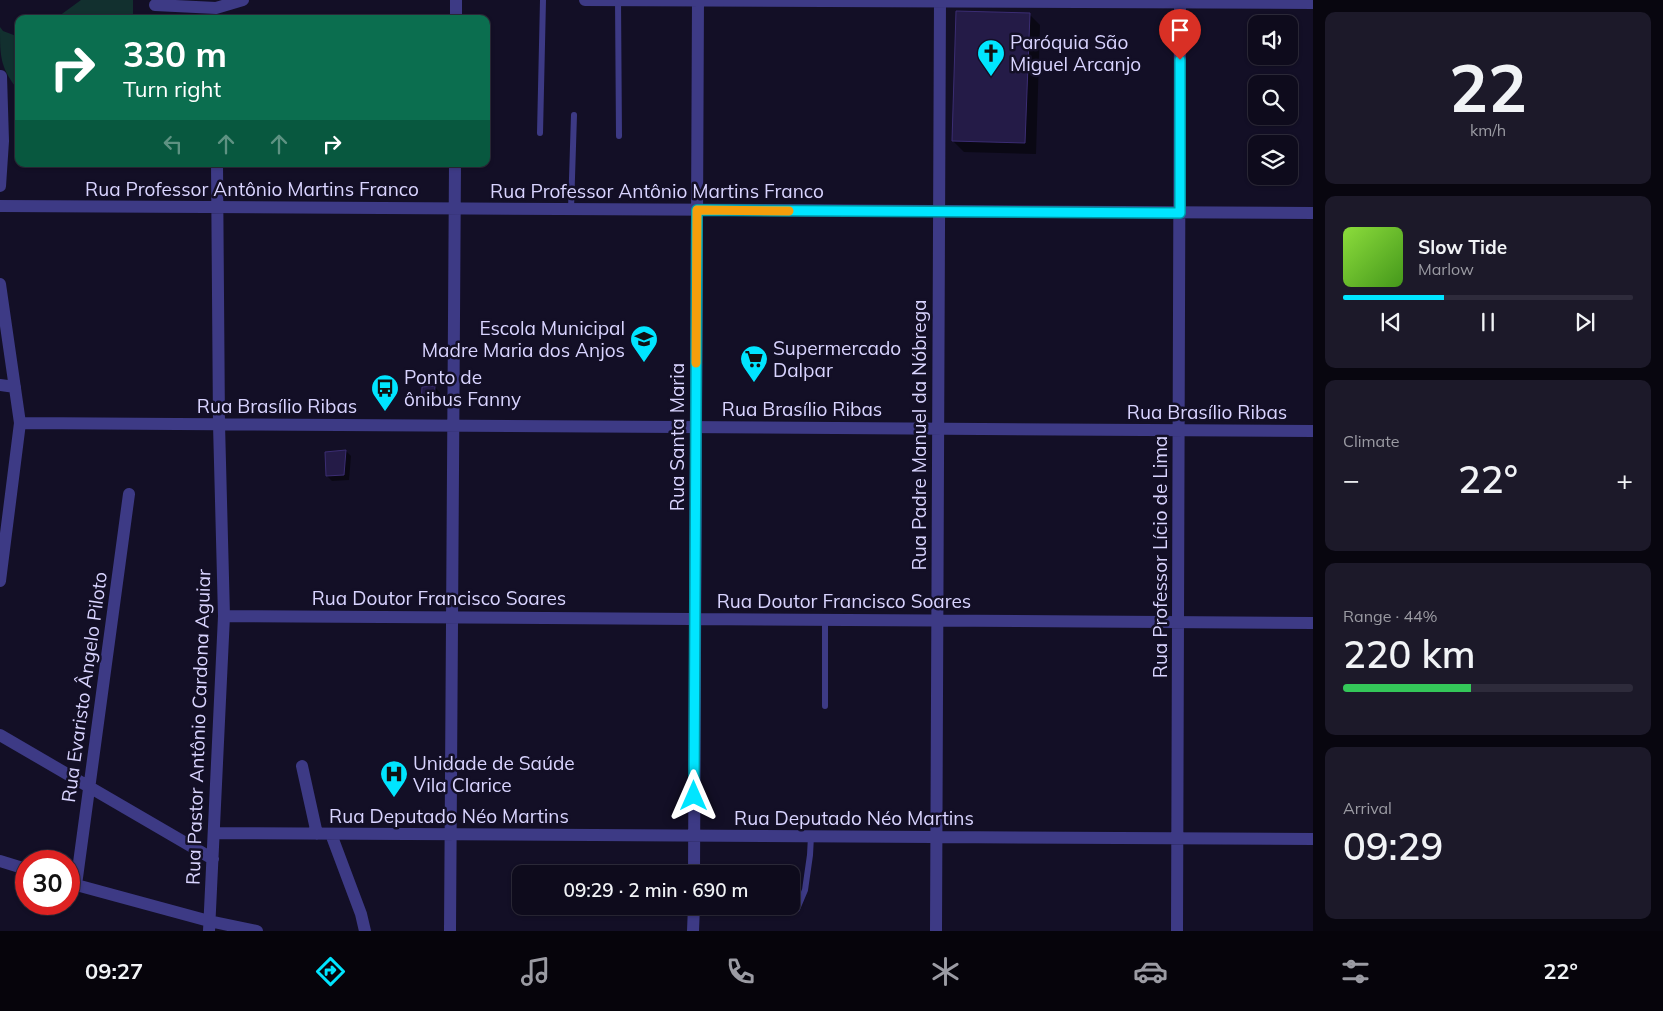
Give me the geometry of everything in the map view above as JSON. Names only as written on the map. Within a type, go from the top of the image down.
[{"type":"street","points":[[156,4],[216,14],[243,0]]},
{"type":"street","points":[[456,0],[456,15]]},
{"type":"street","points":[[586,0],[1313,3]]},
{"type":"street","name":"Rua Santa Maria","points":[[694,865],[698,0]]},
{"type":"street","name":"Rua Padre Manuel da Nóbrega","points":[[936,931],[940,1]]},
{"type":"street","name":"Rua Professor Lício de Lima","points":[[1177,931],[1180,2]]},
{"type":"street","points":[[0,186],[2,141],[1,76]]},
{"type":"street","name":"Rua Pastor Antônio Cardona Aguiar","points":[[209,926],[224,616],[219,424],[217,167]]},
{"type":"street","points":[[450,931],[455,167]]},
{"type":"street","name":"Rua Professor Antônio Martins Franco","points":[[0,206],[1313,214]]},
{"type":"street","points":[[0,284],[20,423],[1,561],[0,581]]},
{"type":"street","points":[[0,385],[15,387]]},
{"type":"street","name":"Rua Brasílio Ribas","points":[[20,423],[1313,431]]},
{"type":"street","name":"Rua Evaristo Ângelo Piloto","points":[[78,850],[89,787],[129,494]]},
{"type":"street","name":"Rua Doutor Francisco Soares","points":[[224,616],[1313,623]]},
{"type":"street","points":[[0,735],[213,859]]},
{"type":"street","points":[[302,766],[317,834]]},
{"type":"street","name":"Rua Deputado Néo Martins","points":[[214,833],[1313,838]]},
{"type":"street","points":[[331,834],[361,914],[365,931]]},
{"type":"street","points":[[0,861],[15,866]]},
{"type":"street","points":[[80,886],[209,926],[257,931]]},
{"type":"street","points":[[693,931],[694,915]]},
{"type":"lane","points":[[540,133],[543,0]]},
{"type":"lane","points":[[618,0],[619,136]]},
{"type":"lane","points":[[571,209],[574,115]]},
{"type":"lane","points":[[824,620],[825,706]]},
{"type":"lane","points":[[800,903],[806,890],[811,836]]},
{"type":"green space","points":[[81,0],[133,0],[133,15],[60,15]]},
{"type":"green space","points":[[0,27],[3,31],[15,36],[15,86],[2,62]]},
{"type":"building","name":"Paróquia São Miguel Arcanjo","points":[[956,11],[1030,13],[1025,143],[952,141]]},
{"type":"building","points":[[435,386],[434,403],[421,404],[422,387]]},
{"type":"building","points":[[346,450],[344,475],[326,476],[325,452]]},
{"type":"slow traffic","points":[[696,363],[697,210],[789,211]]},
{"type":"place","name":"Paróquia São Miguel Arcanjo","points":[[991,77]]},
{"type":"place","name":"Escola Municipal Madre Maria dos Anjos","points":[[644,363]]},
{"type":"place","name":"Supermercado Dalpar","points":[[754,383]]},
{"type":"place","name":"Ponto de ônibus Fanny","points":[[385,412]]},
{"type":"place","name":"Unidade de Saúde Vila Clarice","points":[[394,798]]},
{"type":"route","points":[[694,796],[697,210],[1180,213],[1180,60]]}]
